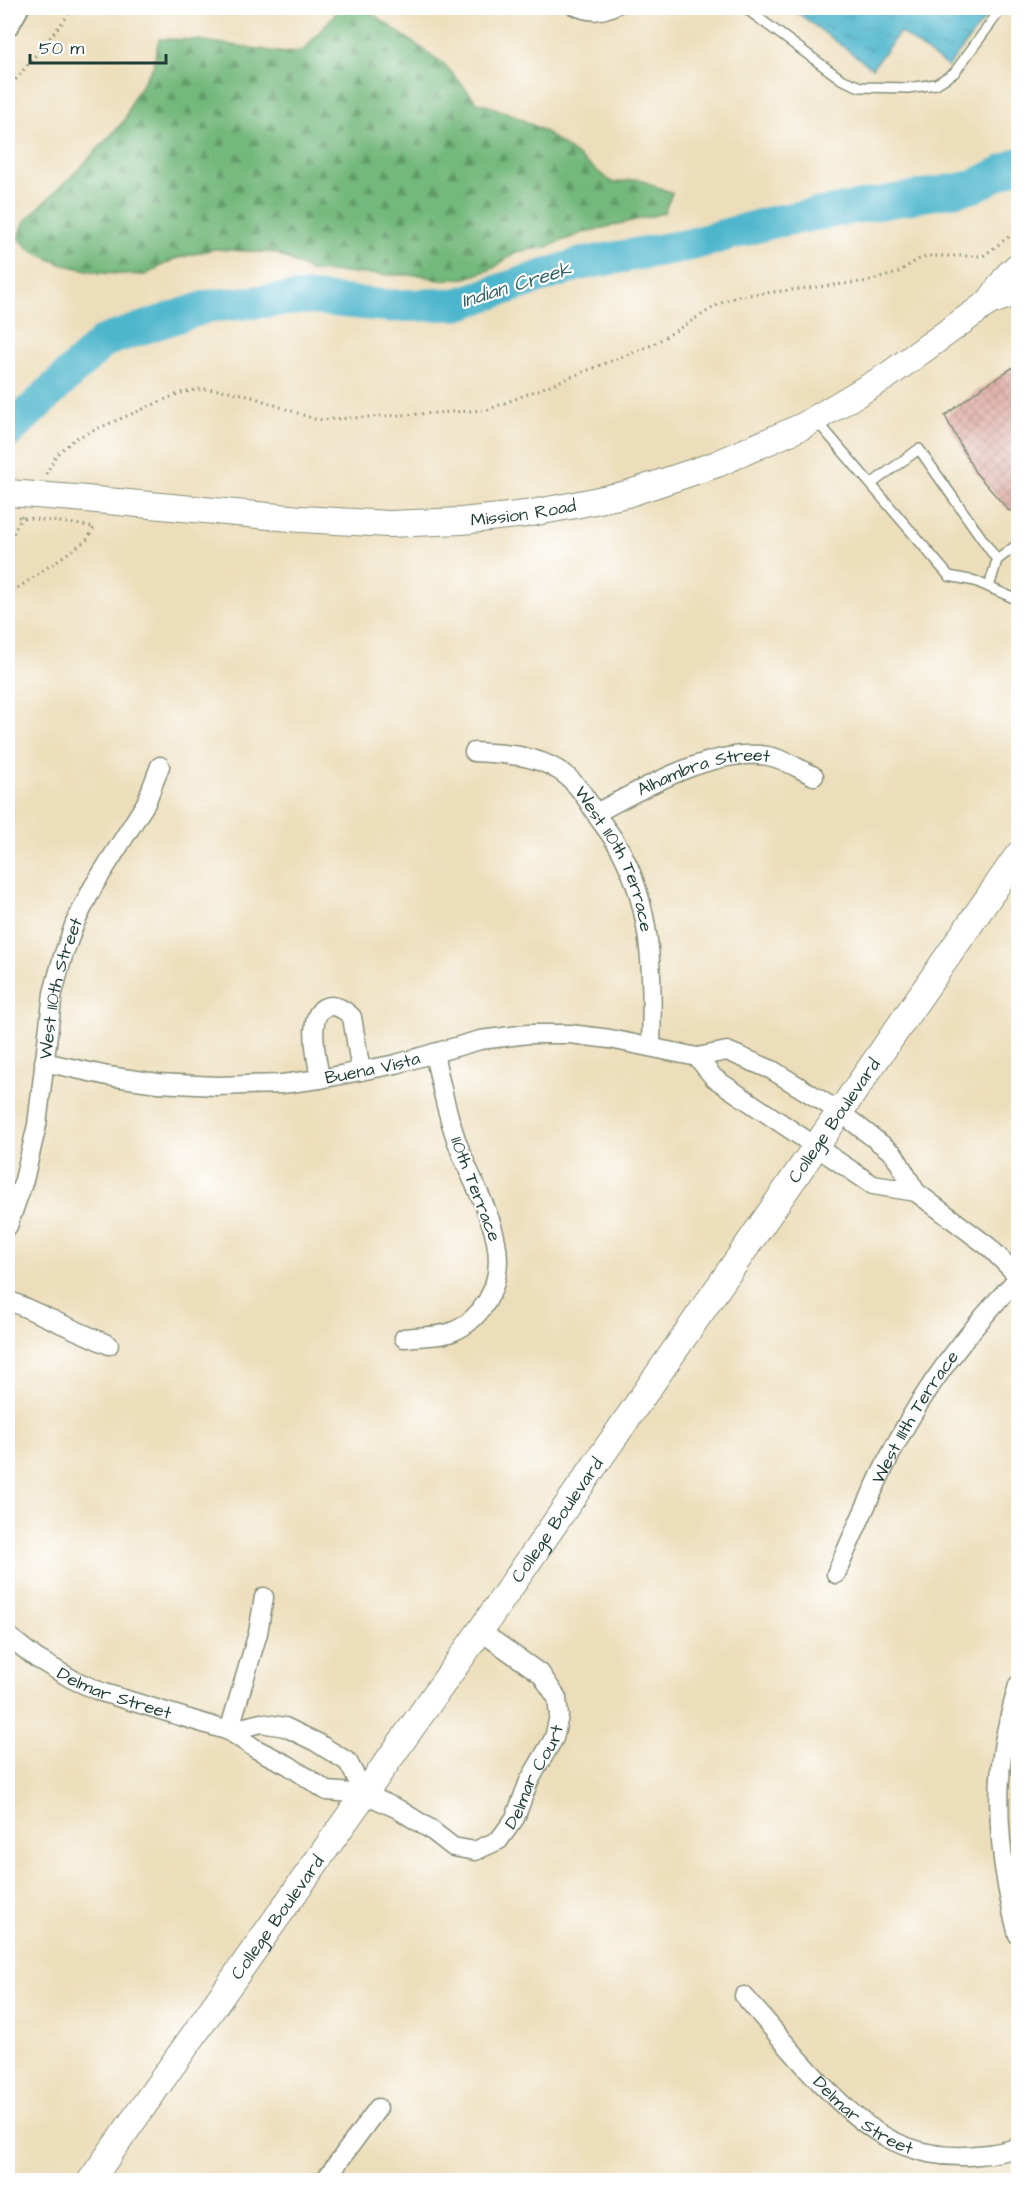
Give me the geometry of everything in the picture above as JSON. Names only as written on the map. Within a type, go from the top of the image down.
[{"type":"main road","name":"Mission Road","points":[[989,302],[1008,275],[1018,266]]},
{"type":"main road","name":"Mission Road","points":[[16,502],[75,498],[301,519],[389,524],[462,521],[526,514],[627,494],[717,464],[815,418],[887,376],[989,302],[1018,292]]},
{"type":"main road","name":"College Boulevard","points":[[91,2181],[480,1631],[1018,855]]},
{"type":"street","points":[[8,24],[17,8]]},
{"type":"street","name":"West 110th Terrace","points":[[474,752],[527,756],[572,779],[624,856],[638,890],[650,942],[651,1047]]},
{"type":"street","name":"Alhambra Street","points":[[596,813],[658,780],[721,759],[767,756],[789,762],[814,776]]},
{"type":"street","name":"West 110th Street","points":[[8,1226],[24,1180],[37,1125],[53,993],[75,923],[99,877],[146,803],[160,766]]},
{"type":"street","points":[[320,1079],[313,1025],[322,1009],[331,1006],[347,1012],[352,1017],[362,1071]]},
{"type":"street","name":"Buena Vista","points":[[44,1062],[108,1076],[170,1084],[226,1086],[282,1084],[320,1079],[396,1064],[480,1040],[528,1034],[570,1034],[697,1057],[727,1051],[772,1070],[840,1112],[894,1154],[916,1192]]},
{"type":"street","name":"110th Terrace","points":[[404,1338],[453,1332],[467,1323],[482,1309],[493,1290],[499,1267],[498,1243],[459,1148],[434,1053]]},
{"type":"street","points":[[697,1057],[714,1078],[873,1185],[916,1192],[989,1247],[1018,1277]]},
{"type":"street","name":"West 111th Terrace","points":[[836,1574],[870,1495],[917,1407],[943,1368],[1018,1277]]},
{"type":"street","points":[[8,1300],[110,1345]]},
{"type":"street","points":[[229,1731],[258,1633],[264,1597]]},
{"type":"street","name":"Delmar Court","points":[[365,1794],[398,1809],[453,1847],[475,1851],[499,1840],[515,1818],[529,1781],[554,1738],[559,1716],[557,1698],[541,1674],[480,1631]]},
{"type":"street","name":"Delmar Street","points":[[8,1636],[36,1658],[72,1679],[101,1692],[229,1731],[256,1749],[288,1765],[327,1791],[365,1794]]},
{"type":"street","points":[[1018,1685],[1004,1746],[1000,1782],[1011,1862],[1012,1914],[1018,1935]]},
{"type":"street","points":[[229,1731],[261,1723],[285,1727],[348,1761],[365,1794]]},
{"type":"street","name":"Delmar Street","points":[[744,1996],[826,2087],[866,2124],[884,2136],[911,2148],[939,2156],[966,2157],[1004,2153],[1018,2147]]},
{"type":"street","points":[[325,2181],[378,2108]]},
{"type":"lane","points":[[569,8],[587,16],[606,15],[620,8]]},
{"type":"lane","points":[[745,8],[841,79],[860,87],[908,88],[936,84],[954,73],[1002,8]]},
{"type":"lane","points":[[815,418],[949,576],[975,581],[1018,600]]},
{"type":"lane","points":[[871,484],[919,449],[997,560]]},
{"type":"lane","points":[[989,587],[997,560],[1018,544]]},
{"type":"path","points":[[8,90],[74,8]]},
{"type":"path","points":[[41,482],[57,454],[76,438],[180,393],[201,389],[222,390],[247,395],[317,420],[487,410],[652,345],[721,303],[738,296],[869,281],[897,273],[917,260],[929,256],[983,256],[1018,230]]},
{"type":"path","points":[[8,544],[16,502]]},
{"type":"path","points":[[8,594],[88,539],[94,527],[18,517]]},
{"type":"green space","points":[[340,8],[364,8],[444,64],[477,102],[511,114],[544,131],[613,183],[638,179],[672,193],[664,213],[582,233],[547,247],[516,252],[492,269],[466,278],[438,280],[421,275],[310,271],[276,253],[214,249],[174,259],[145,275],[100,273],[61,264],[32,251],[18,237],[25,221],[81,167],[124,121],[133,98],[153,67],[159,39],[198,40],[285,53],[304,50]]},
{"type":"water","points":[[791,8],[993,8],[948,67],[900,32],[872,68]]},
{"type":"building","points":[[1018,364],[1018,505],[1009,511],[975,472],[945,416],[978,390]]},
{"type":"waterway","name":"Indian Creek","points":[[8,432],[104,341],[209,306],[305,298],[389,306],[458,304],[580,264],[689,245],[773,222],[972,187],[1018,164]]}]
